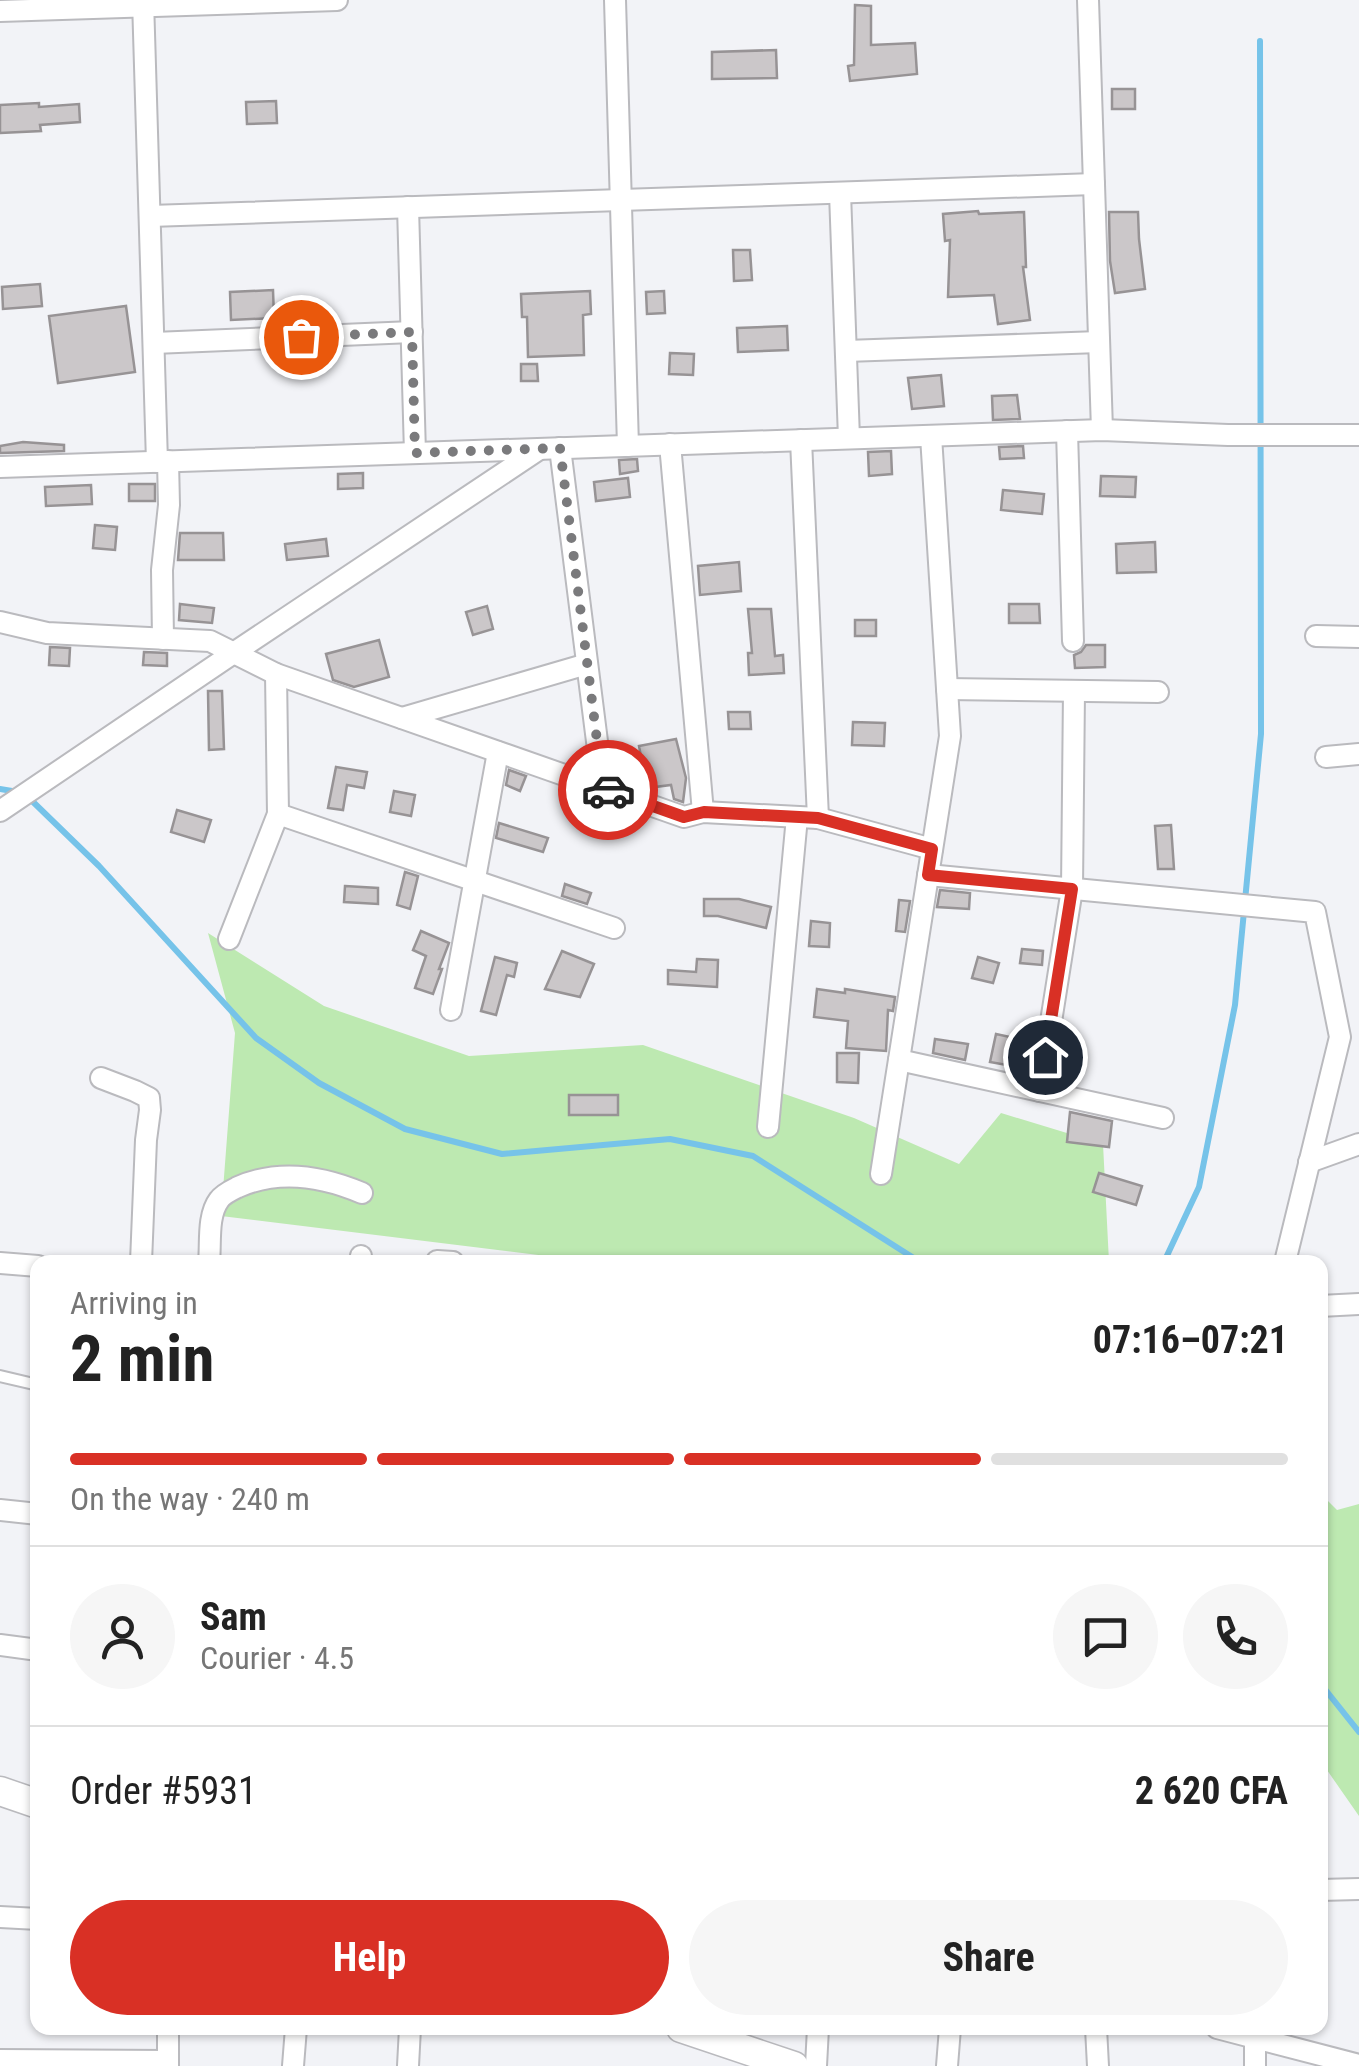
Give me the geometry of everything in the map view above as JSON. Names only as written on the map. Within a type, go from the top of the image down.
[{"type":"street","points":[[0,11],[144,3],[337,0]]},
{"type":"street","points":[[615,0],[628,446]]},
{"type":"street","points":[[1088,0],[1102,430]]},
{"type":"street","points":[[144,3],[154,343],[169,505],[162,570],[163,639]]},
{"type":"street","points":[[150,216],[1094,184]]},
{"type":"street","points":[[840,193],[849,438]]},
{"type":"street","points":[[408,208],[415,453]]},
{"type":"street","points":[[154,343],[412,332]]},
{"type":"street","points":[[846,351],[1099,342]]},
{"type":"street","points":[[0,467],[1102,430],[1359,435]]},
{"type":"street","points":[[1067,431],[1073,642]]},
{"type":"street","points":[[881,1174],[950,736],[932,436]]},
{"type":"street","points":[[768,1127],[808,818],[801,440]]},
{"type":"street","points":[[670,444],[704,812]]},
{"type":"street","points":[[0,811],[234,652],[550,448]]},
{"type":"street","points":[[550,448],[587,664],[603,788]]},
{"type":"street","points":[[0,622],[47,633],[210,642],[276,674],[684,817],[704,812],[808,818],[932,849]]},
{"type":"street","points":[[1316,636],[1359,637]]},
{"type":"street","points":[[401,718],[587,664]]},
{"type":"street","points":[[229,938],[278,814],[276,674]]},
{"type":"street","points":[[948,689],[1158,692]]},
{"type":"street","points":[[1040,1091],[1072,889],[1074,691]]},
{"type":"street","points":[[452,1010],[498,752]]},
{"type":"street","points":[[1326,757],[1359,754]]},
{"type":"street","points":[[278,814],[614,928]]},
{"type":"street","points":[[928,875],[1315,912],[1349,1036],[1309,1162],[1288,1255]]},
{"type":"street","points":[[899,1060],[1162,1118]]},
{"type":"street","points":[[101,1078],[148,1098],[141,1255]]},
{"type":"street","points":[[1309,1162],[1359,1144]]},
{"type":"street","points":[[210,1255],[212,1215],[220,1197],[260,1178],[298,1176],[335,1182],[362,1194]]},
{"type":"street","points":[[0,1263],[30,1265]]},
{"type":"street","points":[[1328,1306],[1359,1304]]},
{"type":"street","points":[[0,1510],[30,1513]]},
{"type":"street","points":[[0,1645],[30,1649]]},
{"type":"street","points":[[0,1791],[30,1801]]},
{"type":"street","points":[[1328,1890],[1359,1890]]},
{"type":"street","points":[[0,1917],[30,1919]]},
{"type":"street","points":[[0,2060],[168,2064],[168,2035]]},
{"type":"street","points":[[293,2066],[295,2035]]},
{"type":"street","points":[[408,2066],[410,2035]]},
{"type":"street","points":[[700,2035],[779,2064]]},
{"type":"street","points":[[816,2066],[818,2035]]},
{"type":"street","points":[[947,2066],[949,2035]]},
{"type":"street","points":[[1096,2035],[1098,2066]]},
{"type":"street","points":[[1255,2035],[1255,2066]]},
{"type":"street","points":[[1265,2035],[1359,2064]]},
{"type":"lane","points":[[0,1376],[30,1383]]},
{"type":"green space","points":[[208,933],[324,1006],[469,1056],[643,1045],[854,1118],[959,1164],[1001,1113],[1103,1144],[1109,1255],[538,1255],[221,1216],[235,1033]]},
{"type":"green space","points":[[1328,1501],[1337,1510],[1359,1504],[1359,1816],[1328,1771]]},
{"type":"building","points":[[855,5],[871,6],[871,45],[915,43],[917,74],[850,81]]},
{"type":"building","points":[[776,50],[777,78],[712,79],[712,52]]},
{"type":"building","points":[[1112,89],[1135,89],[1135,109],[1112,109]]},
{"type":"building","points":[[276,101],[277,123],[247,124],[246,102]]},
{"type":"building","points":[[39,103],[39,107],[79,104],[80,122],[40,125],[41,131],[0,133],[0,105]]},
{"type":"building","points":[[1024,212],[1023,267],[1030,320],[998,324],[994,295],[948,297],[950,240],[945,241],[943,214]]},
{"type":"building","points":[[1109,212],[1138,212],[1145,289],[1115,293]]},
{"type":"building","points":[[733,250],[750,250],[752,280],[734,281]]},
{"type":"building","points":[[40,284],[42,306],[3,309],[2,287]]},
{"type":"building","points":[[273,290],[274,318],[231,320],[230,292]]},
{"type":"building","points":[[590,291],[591,314],[583,315],[584,355],[528,357],[527,317],[522,317],[521,294]]},
{"type":"building","points":[[664,291],[665,313],[647,314],[646,292]]},
{"type":"building","points":[[126,306],[135,372],[58,383],[49,316]]},
{"type":"building","points":[[787,326],[788,350],[738,352],[737,328]]},
{"type":"building","points":[[670,353],[694,354],[693,375],[669,374]]},
{"type":"building","points":[[521,364],[537,364],[538,381],[521,381]]},
{"type":"building","points":[[941,375],[944,406],[912,409],[908,378]]},
{"type":"building","points":[[1017,395],[1020,419],[993,420],[992,396]]},
{"type":"building","points":[[23,442],[64,445],[64,451],[0,453],[0,446]]},
{"type":"building","points":[[1023,446],[1024,458],[1000,459],[999,447]]},
{"type":"building","points":[[891,451],[892,474],[869,476],[868,452]]},
{"type":"building","points":[[637,459],[638,471],[620,474],[619,460]]},
{"type":"building","points":[[363,473],[363,488],[338,489],[338,474]]},
{"type":"building","points":[[1101,476],[1136,477],[1135,497],[1100,496]]},
{"type":"building","points":[[628,478],[630,497],[596,501],[594,482]]},
{"type":"building","points":[[129,484],[155,484],[155,501],[129,501]]},
{"type":"building","points":[[91,485],[92,504],[46,506],[45,487]]},
{"type":"building","points":[[1003,490],[1044,494],[1042,514],[1001,510]]},
{"type":"building","points":[[95,525],[117,527],[115,550],[93,548]]},
{"type":"building","points":[[180,533],[223,533],[224,560],[178,560]]},
{"type":"building","points":[[326,539],[328,556],[287,560],[285,544]]},
{"type":"building","points":[[1155,542],[1156,572],[1117,573],[1116,544]]},
{"type":"building","points":[[739,562],[741,591],[700,595],[698,566]]},
{"type":"building","points":[[180,604],[214,608],[212,623],[179,620]]},
{"type":"building","points":[[1009,604],[1039,604],[1040,623],[1009,623]]},
{"type":"building","points":[[487,606],[493,629],[473,635],[466,612]]},
{"type":"building","points":[[748,609],[771,609],[775,656],[783,655],[784,673],[749,675],[748,653],[752,653]]},
{"type":"building","points":[[855,620],[876,620],[876,636],[855,636]]},
{"type":"building","points":[[379,640],[389,677],[354,687],[333,680],[326,654]]},
{"type":"building","points":[[1086,645],[1105,645],[1105,667],[1075,668],[1074,655]]},
{"type":"building","points":[[50,647],[70,648],[69,666],[49,665]]},
{"type":"building","points":[[144,652],[167,653],[167,666],[143,665]]},
{"type":"building","points":[[208,691],[222,691],[224,749],[209,750]]},
{"type":"building","points":[[728,712],[750,712],[751,729],[729,729]]},
{"type":"building","points":[[853,722],[885,723],[884,746],[852,745]]},
{"type":"building","points":[[676,739],[686,778],[683,802],[674,799],[671,785],[647,788],[639,746]]},
{"type":"building","points":[[336,767],[367,772],[364,788],[347,785],[343,810],[328,808]]},
{"type":"building","points":[[509,770],[526,776],[520,791],[506,785]]},
{"type":"building","points":[[394,791],[415,795],[411,816],[390,812]]},
{"type":"building","points":[[177,810],[211,820],[204,842],[171,832]]},
{"type":"building","points":[[499,823],[548,838],[543,852],[496,838]]},
{"type":"building","points":[[1171,825],[1174,869],[1158,869],[1155,826]]},
{"type":"building","points":[[405,872],[418,876],[410,909],[397,905]]},
{"type":"building","points":[[565,884],[591,893],[587,904],[562,896]]},
{"type":"building","points":[[345,886],[378,888],[378,904],[344,902]]},
{"type":"building","points":[[940,890],[970,893],[969,909],[937,907]]},
{"type":"building","points":[[704,899],[739,899],[771,907],[766,928],[704,916]]},
{"type":"building","points":[[899,900],[910,901],[905,932],[896,931]]},
{"type":"building","points":[[811,921],[830,923],[829,947],[809,946]]},
{"type":"building","points":[[421,931],[449,943],[433,994],[415,988],[426,956],[413,950]]},
{"type":"building","points":[[1022,949],[1043,951],[1042,965],[1020,963]]},
{"type":"building","points":[[562,951],[594,964],[580,997],[545,989]]},
{"type":"building","points":[[495,957],[517,963],[514,977],[507,975],[496,1015],[481,1011]]},
{"type":"building","points":[[978,957],[999,963],[993,983],[972,978]]},
{"type":"building","points":[[697,959],[718,960],[717,987],[668,984],[668,970],[696,972]]},
{"type":"building","points":[[817,989],[895,997],[893,1011],[888,1010],[886,1051],[846,1048],[848,1021],[814,1017]]},
{"type":"building","points":[[996,1034],[1029,1041],[1024,1068],[990,1062]]},
{"type":"building","points":[[935,1039],[968,1044],[965,1060],[933,1053]]},
{"type":"building","points":[[837,1053],[859,1053],[858,1083],[837,1082]]},
{"type":"building","points":[[569,1095],[618,1095],[618,1115],[569,1115]]},
{"type":"building","points":[[1070,1112],[1112,1121],[1109,1147],[1067,1142]]},
{"type":"building","points":[[1099,1173],[1142,1186],[1136,1205],[1093,1192]]},
{"type":"waterway","points":[[1167,1255],[1199,1187],[1235,1005],[1261,734],[1260,41]]},
{"type":"waterway","points":[[0,789],[18,792]]},
{"type":"waterway","points":[[29,798],[99,866],[256,1038],[319,1083],[405,1129],[502,1154],[670,1139],[753,1156],[909,1255]]},
{"type":"waterway","points":[[1328,1693],[1359,1732]]},
{"type":"way so far","points":[[301,337],[412,332],[415,453],[560,448],[603,788],[608,790]]},
{"type":"route","points":[[608,790],[684,817],[704,812],[818,818],[932,849],[928,875],[1072,889],[1045,1057]]}]
